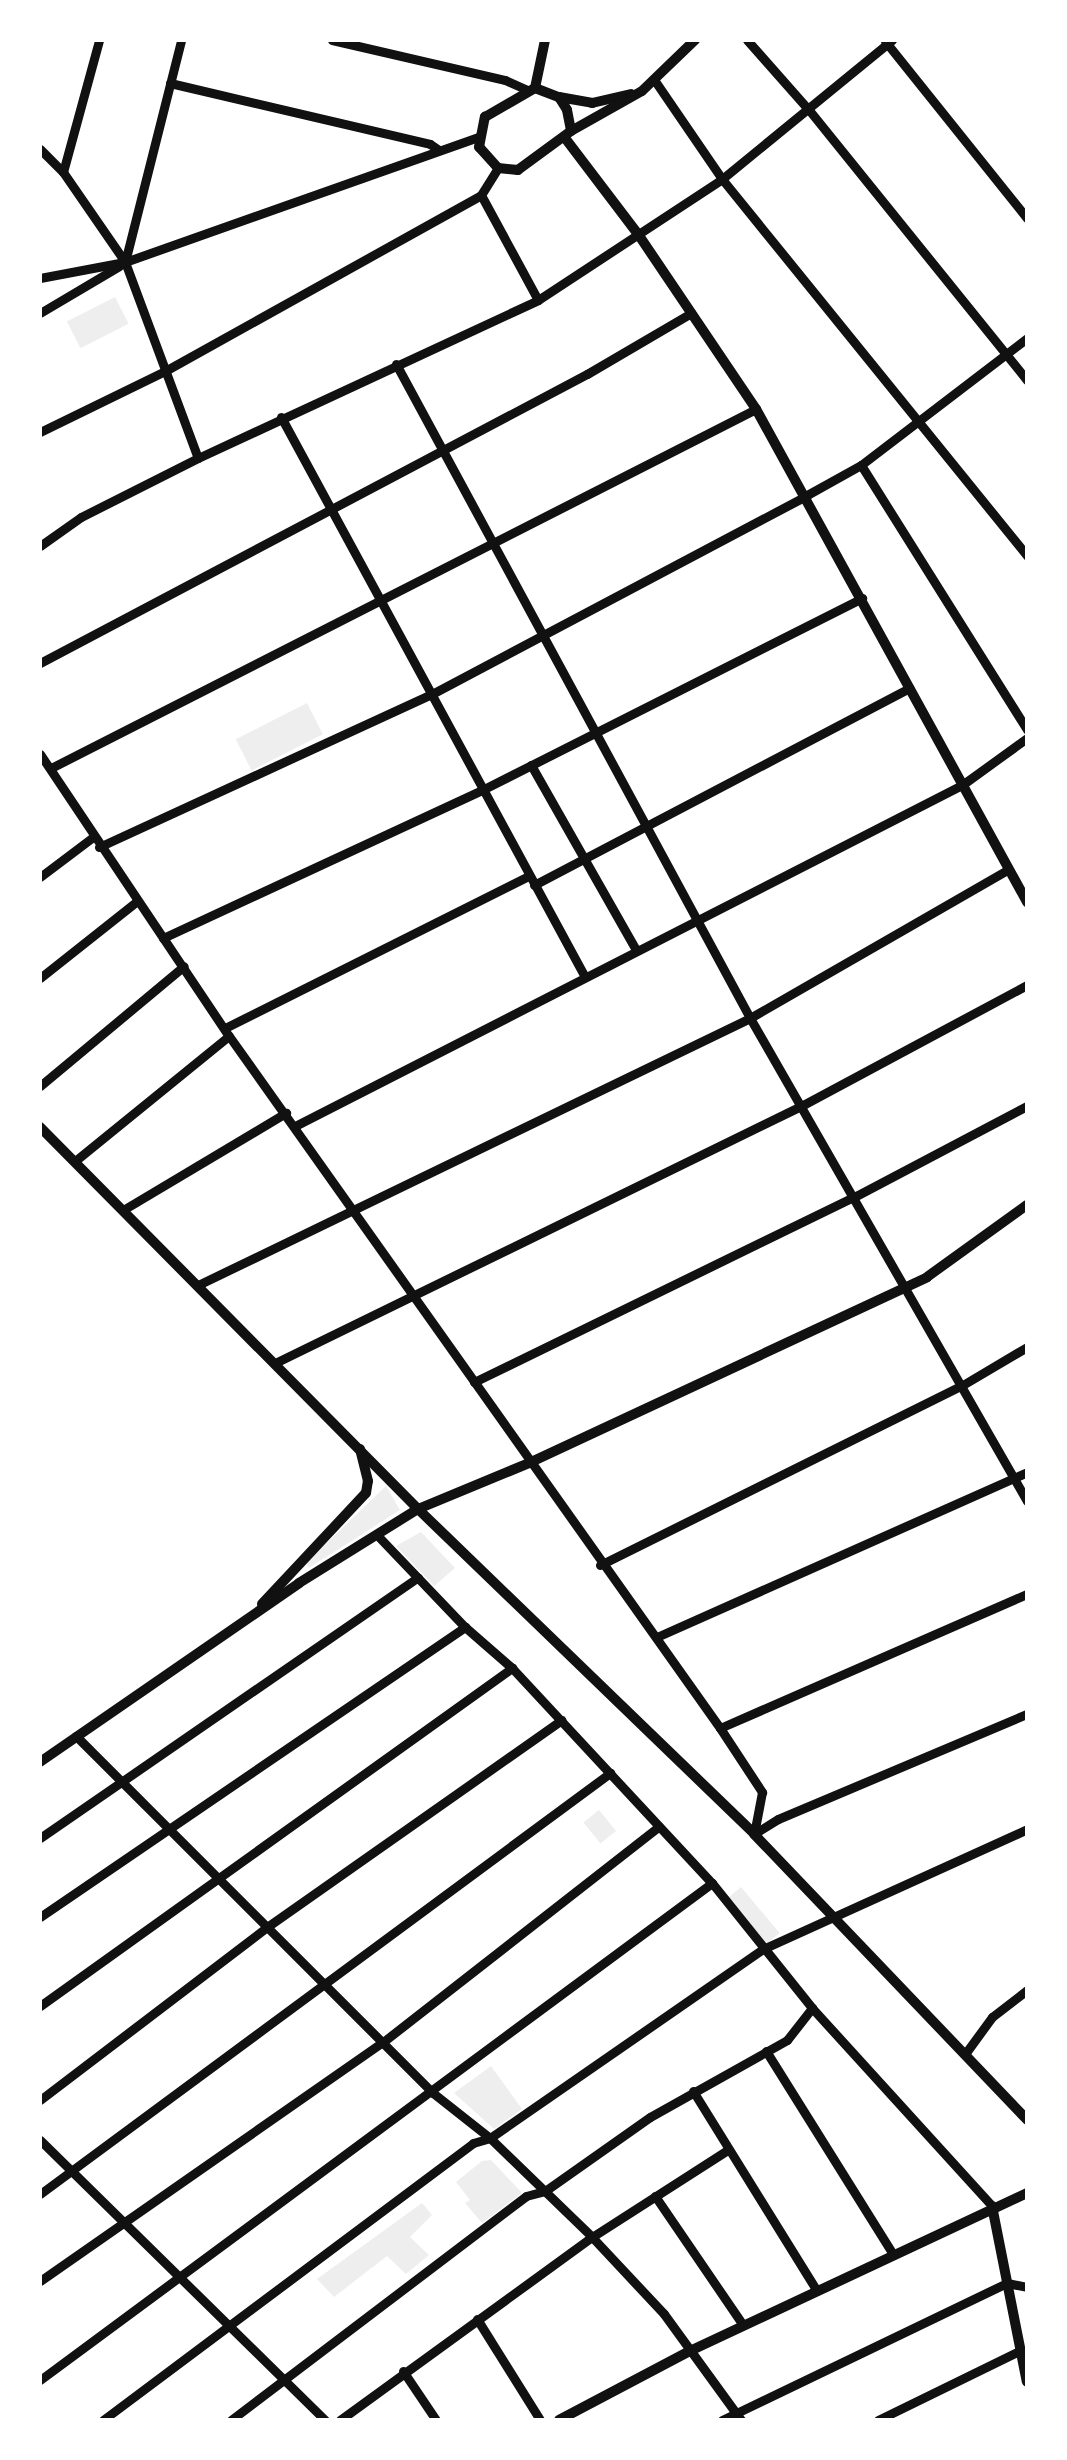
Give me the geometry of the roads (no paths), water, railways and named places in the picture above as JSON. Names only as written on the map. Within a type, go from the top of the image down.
[{"type":"street","points":[[63,172],[99,40]]},
{"type":"street","points":[[40,313],[126,262],[181,40]]},
{"type":"street","points":[[332,40],[504,80],[559,97],[592,102],[642,91]]},
{"type":"street","points":[[40,278],[126,262],[478,137],[492,110],[531,89],[544,40]]},
{"type":"street","points":[[478,137],[484,156],[498,168],[518,170],[568,134],[642,91],[695,40]]},
{"type":"street","points":[[747,40],[809,110],[1027,380]]},
{"type":"street","points":[[40,546],[81,517],[281,417],[538,300],[722,179],[888,41],[1027,218]]},
{"type":"street","points":[[655,81],[722,179],[1027,556]]},
{"type":"street","points":[[170,83],[430,144],[439,150]]},
{"type":"street","points":[[559,97],[568,110],[568,134],[756,409],[807,495],[1027,902]]},
{"type":"street","points":[[40,149],[63,172],[126,262],[198,458]]},
{"type":"street","points":[[40,432],[164,371],[481,195],[498,168]]},
{"type":"street","points":[[481,195],[538,300]]},
{"type":"street","points":[[40,663],[690,313]]},
{"type":"street","points":[[99,847],[430,695],[807,495],[861,465],[1027,338]]},
{"type":"street","points":[[396,364],[650,826],[750,1018],[856,1196],[1027,1501]]},
{"type":"street","points":[[754,1834],[762,1792],[720,1728],[659,1636],[600,1565],[136,902],[44,762],[379,602],[756,409]]},
{"type":"street","points":[[281,417],[585,978]]},
{"type":"street","points":[[861,465],[1027,730]]},
{"type":"street","points":[[163,938],[482,790],[862,598]]},
{"type":"street","points":[[74,1161],[227,1032],[532,881],[587,858],[910,688]]},
{"type":"street","points":[[295,1126],[962,785],[1027,738]]},
{"type":"street","points":[[532,765],[636,950]]},
{"type":"street","points":[[40,877],[92,838]]},
{"type":"street","points":[[198,1285],[750,1018],[1008,870]]},
{"type":"street","points":[[40,978],[136,902]]},
{"type":"street","points":[[40,1086],[184,966]]},
{"type":"street","points":[[275,1363],[416,1298],[803,1105],[1027,985]]},
{"type":"street","points":[[474,1382],[856,1196],[1027,1106]]},
{"type":"street","points":[[123,1210],[286,1112]]},
{"type":"street","points":[[40,1127],[418,1508],[754,1834],[1027,2120]]},
{"type":"street","points":[[40,1762],[242,1622],[418,1508],[529,1463],[927,1276],[1027,1205]]},
{"type":"street","points":[[600,1565],[961,1386],[1027,1347]]},
{"type":"street","points":[[242,1622],[324,1543],[366,1493],[368,1481],[360,1448]]},
{"type":"street","points":[[659,1636],[1027,1472]]},
{"type":"street","points":[[377,1535],[465,1627],[512,1668],[712,1883],[812,2008],[992,2206],[1027,2382]]},
{"type":"street","points":[[40,1838],[418,1577]]},
{"type":"street","points":[[720,1728],[1027,1594]]},
{"type":"street","points":[[40,1918],[465,1627]]},
{"type":"street","points":[[40,2006],[512,1668]]},
{"type":"street","points":[[754,1834],[778,1819],[1027,1714]]},
{"type":"street","points":[[40,2100],[268,1926],[560,1720]]},
{"type":"street","points":[[76,1736],[433,2093],[490,2138],[592,2237],[692,2350],[739,2416]]},
{"type":"street","points":[[40,2194],[610,1773]]},
{"type":"street","points":[[40,2281],[383,2042],[659,1826]]},
{"type":"street","points":[[103,2420],[231,2328],[472,2143],[490,2138],[763,1949],[1027,1829]]},
{"type":"street","points":[[40,2380],[182,2279],[712,1883]]},
{"type":"street","points":[[965,2054],[992,2017],[1027,1990]]},
{"type":"street","points":[[230,2420],[526,2196],[545,2191],[693,2091],[786,2040],[812,2008]]},
{"type":"street","points":[[766,2051],[893,2254]]},
{"type":"street","points":[[693,2091],[726,2151],[818,2290]]},
{"type":"street","points":[[40,2140],[325,2420]]},
{"type":"street","points":[[340,2420],[592,2237],[726,2151]]},
{"type":"street","points":[[559,2420],[743,2325],[1027,2193]]},
{"type":"street","points":[[655,2196],[743,2325]]},
{"type":"street","points":[[722,2420],[739,2416],[1007,2284],[1027,2287]]},
{"type":"street","points":[[477,2318],[540,2420]]},
{"type":"street","points":[[878,2420],[1020,2350]]},
{"type":"street","points":[[403,2371],[436,2420]]}]
